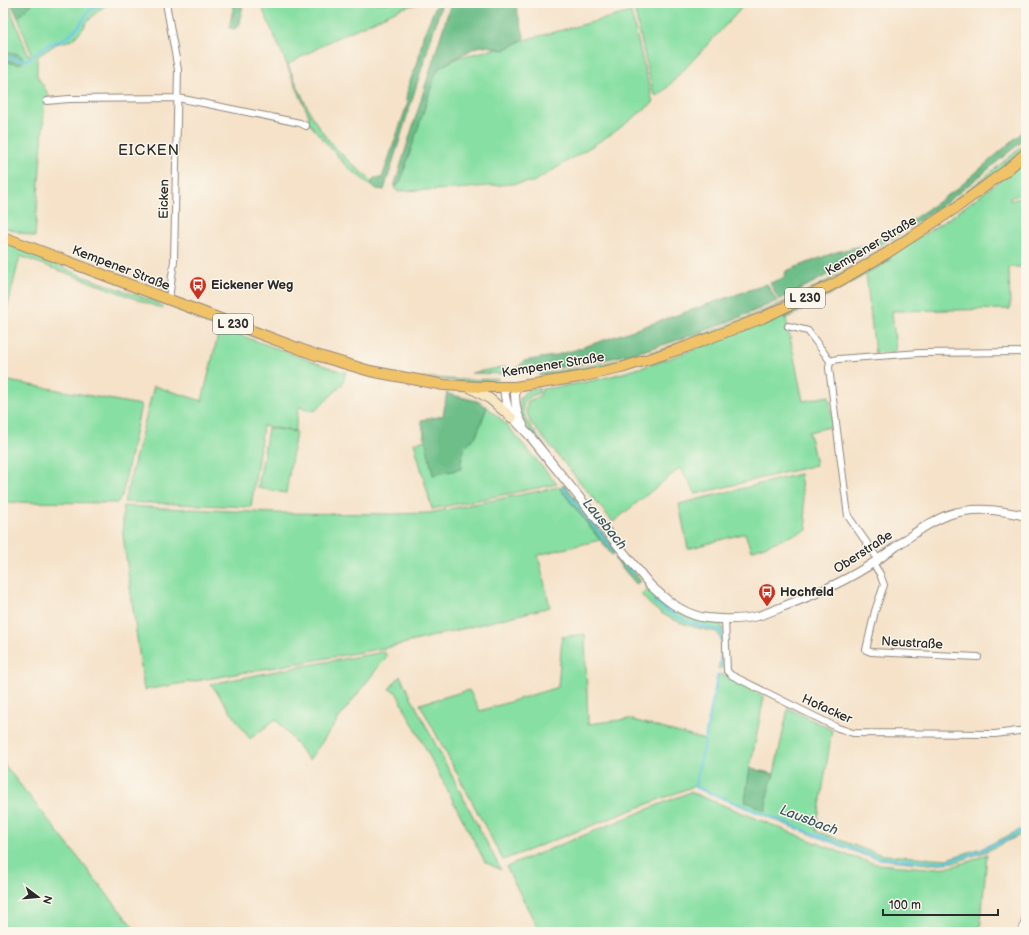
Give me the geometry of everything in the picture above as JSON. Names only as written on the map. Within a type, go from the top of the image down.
[{"type":"main road","name":"Kempener Straße","points":[[3,237],[290,346],[370,371],[444,385],[469,387],[510,387],[579,377],[621,368],[686,348],[768,315],[836,283],[887,253],[995,179],[1026,153]]},
{"type":"main road","points":[[469,387],[490,399],[512,418]]},
{"type":"street","name":"Eicken","points":[[166,3],[178,70],[174,261],[169,300]]},
{"type":"street","points":[[47,101],[69,99],[178,98],[300,123],[306,126]]},
{"type":"street","points":[[788,326],[808,330],[830,361],[829,368],[848,516],[876,561]]},
{"type":"street","points":[[830,361],[838,359],[920,353],[1026,352]]},
{"type":"street","points":[[510,387],[505,401],[512,418],[529,436]]},
{"type":"street","points":[[510,387],[518,416],[529,436]]},
{"type":"street","name":"Oberstraße","points":[[529,436],[650,585],[669,602],[684,611],[701,617],[725,619],[758,616],[822,592],[876,561],[904,540],[949,515],[972,510],[987,510],[1026,516]]},
{"type":"street","name":"Neustraße","points":[[876,561],[884,585],[875,611],[866,650],[871,652],[978,657]]},
{"type":"street","name":"Hofacker","points":[[725,619],[727,671],[731,675],[838,728],[853,733],[995,734],[1026,730]]},
{"type":"street","points":[[1022,932],[1026,916]]},
{"type":"green space","points":[[3,3],[8,3],[28,55],[31,53],[18,18],[33,3],[109,3],[99,10],[86,23],[83,29],[72,40],[56,44],[37,57],[37,76],[50,97],[45,100],[35,237],[3,227],[3,61],[17,64],[13,53],[3,52]]},
{"type":"green space","points":[[11,3],[33,3],[18,18]]},
{"type":"green space","points":[[232,3],[243,3],[240,23],[235,29],[229,28],[233,9]]},
{"type":"green space","points":[[260,3],[422,3],[402,8],[332,40],[287,65]]},
{"type":"green space","points":[[437,3],[442,3],[384,190],[377,189],[372,186],[372,181],[374,178],[382,178],[408,102],[406,100],[408,86],[418,62],[423,36]]},
{"type":"green space","points":[[451,3],[515,3],[524,36],[523,40],[504,50],[487,46],[476,47],[440,67],[436,73],[401,180],[397,186],[394,187]]},
{"type":"green space","points":[[633,3],[745,3],[663,92],[657,96],[653,93]]},
{"type":"green space","points":[[631,12],[653,103],[613,133],[532,182],[457,189],[397,191],[394,187],[397,186],[401,180],[424,106],[436,73],[440,67],[460,57],[495,49],[504,50],[520,41]]},
{"type":"green space","points":[[3,52],[18,54],[24,61],[17,64],[3,61]]},
{"type":"green space","points":[[288,65],[312,116],[324,134],[339,151],[372,181],[372,186],[347,167],[308,122],[309,116],[287,66]]},
{"type":"green space","points":[[1026,129],[1026,138],[940,207],[861,256],[821,279],[779,300],[770,283],[784,278],[786,271],[836,252],[872,243],[909,222],[957,189]]},
{"type":"green space","points":[[1026,143],[1026,146],[997,172],[956,203],[914,232],[828,282],[792,300],[719,332],[651,353],[786,301],[850,268],[881,250],[941,210]]},
{"type":"green space","points":[[1026,161],[1026,192],[1010,198],[1010,201],[1023,197],[1023,267],[1009,267],[1010,309],[892,311],[896,351],[875,353],[866,274],[887,262],[890,256],[951,217]]},
{"type":"green space","points":[[3,243],[40,257],[82,276],[156,302],[162,306],[163,309],[20,256],[3,325]]},
{"type":"green space","points":[[890,256],[890,260],[886,263],[792,316],[784,318],[782,313]]},
{"type":"green space","points":[[767,284],[777,301],[696,334],[646,350],[615,357],[520,373],[518,371],[517,368],[524,361],[553,356],[578,349]]},
{"type":"green space","points":[[782,313],[784,318],[786,318],[803,401],[829,396],[833,426],[809,432],[816,465],[696,494],[680,468],[613,522],[531,423],[526,410],[528,401],[540,396],[542,389],[566,386],[635,370],[680,355]]},
{"type":"green space","points":[[220,327],[233,335],[237,334],[342,372],[346,372],[342,385],[315,411],[299,407],[295,431],[263,426],[251,507],[124,502],[154,386],[202,401]]},
{"type":"green space","points":[[644,354],[644,356],[631,360],[605,366],[539,376],[540,374],[593,366]]},
{"type":"green space","points":[[504,367],[511,368],[510,374],[471,373]]},
{"type":"green space","points":[[421,377],[465,380],[499,379],[493,382],[473,383]]},
{"type":"green space","points":[[3,380],[141,405],[122,496],[117,503],[3,502]]},
{"type":"green space","points":[[539,388],[539,393],[526,399],[523,406],[526,419],[547,451],[528,429],[521,415],[519,404],[522,395],[532,389]]},
{"type":"green space","points":[[447,392],[448,394],[477,401],[487,407],[476,436],[464,448],[461,469],[433,475],[421,420],[443,416]]},
{"type":"green space","points":[[487,407],[503,421],[557,484],[432,509],[414,443],[426,440],[433,475],[461,461],[464,448],[476,436]]},
{"type":"green space","points":[[268,428],[296,432],[286,493],[258,488]]},
{"type":"green space","points":[[800,474],[807,530],[751,551],[745,533],[688,549],[679,504]]},
{"type":"green space","points":[[565,485],[617,551],[612,555],[559,487]]},
{"type":"green space","points":[[559,487],[600,540],[538,555],[550,607],[390,647],[144,690],[123,535],[123,506],[275,513],[429,513]]},
{"type":"green space","points":[[620,555],[641,581],[636,584],[615,559]]},
{"type":"green space","points":[[647,589],[668,606],[691,619],[720,623],[722,626],[725,653],[722,668],[718,669],[721,655],[721,640],[717,632],[685,624],[665,615],[648,602],[641,594]]},
{"type":"green space","points":[[585,634],[588,724],[629,719],[705,740],[717,675],[721,674],[764,697],[750,768],[774,774],[788,708],[832,730],[816,831],[883,855],[947,859],[985,847],[1026,827],[1026,832],[987,851],[956,862],[929,864],[880,859],[864,855],[785,824],[694,786],[503,860],[420,704],[469,690],[480,711],[558,687],[562,637]]},
{"type":"green space","points":[[384,652],[387,656],[348,706],[309,760],[276,719],[250,739],[211,684],[302,666]]},
{"type":"green space","points":[[400,676],[501,870],[485,862],[396,692],[389,689]]},
{"type":"green space","points":[[3,763],[137,932],[3,932]]},
{"type":"green space","points":[[750,768],[774,775],[768,793],[766,811],[745,801]]},
{"type":"green space","points":[[690,792],[852,857],[876,864],[928,868],[950,867],[971,861],[987,854],[980,932],[540,932],[506,867]]},
{"type":"waterway","points":[[3,57],[26,60],[48,45],[66,38],[78,27],[89,11],[102,3]]},
{"type":"waterway","name":"Lausbach","points":[[563,488],[632,573]]},
{"type":"waterway","name":"Lausbach","points":[[654,601],[677,617],[700,626],[719,630],[721,632],[723,650],[720,668]]},
{"type":"waterway","name":"Lausbach","points":[[718,675],[695,787],[878,858],[943,862],[975,853],[1011,837],[1026,827]]},
{"type":"place","name":"Eickener Weg","points":[[198,300]]},
{"type":"place","name":"Hochfeld","points":[[767,607]]},
{"type":"district","name":"EICKEN","points":[[149,150]]}]
